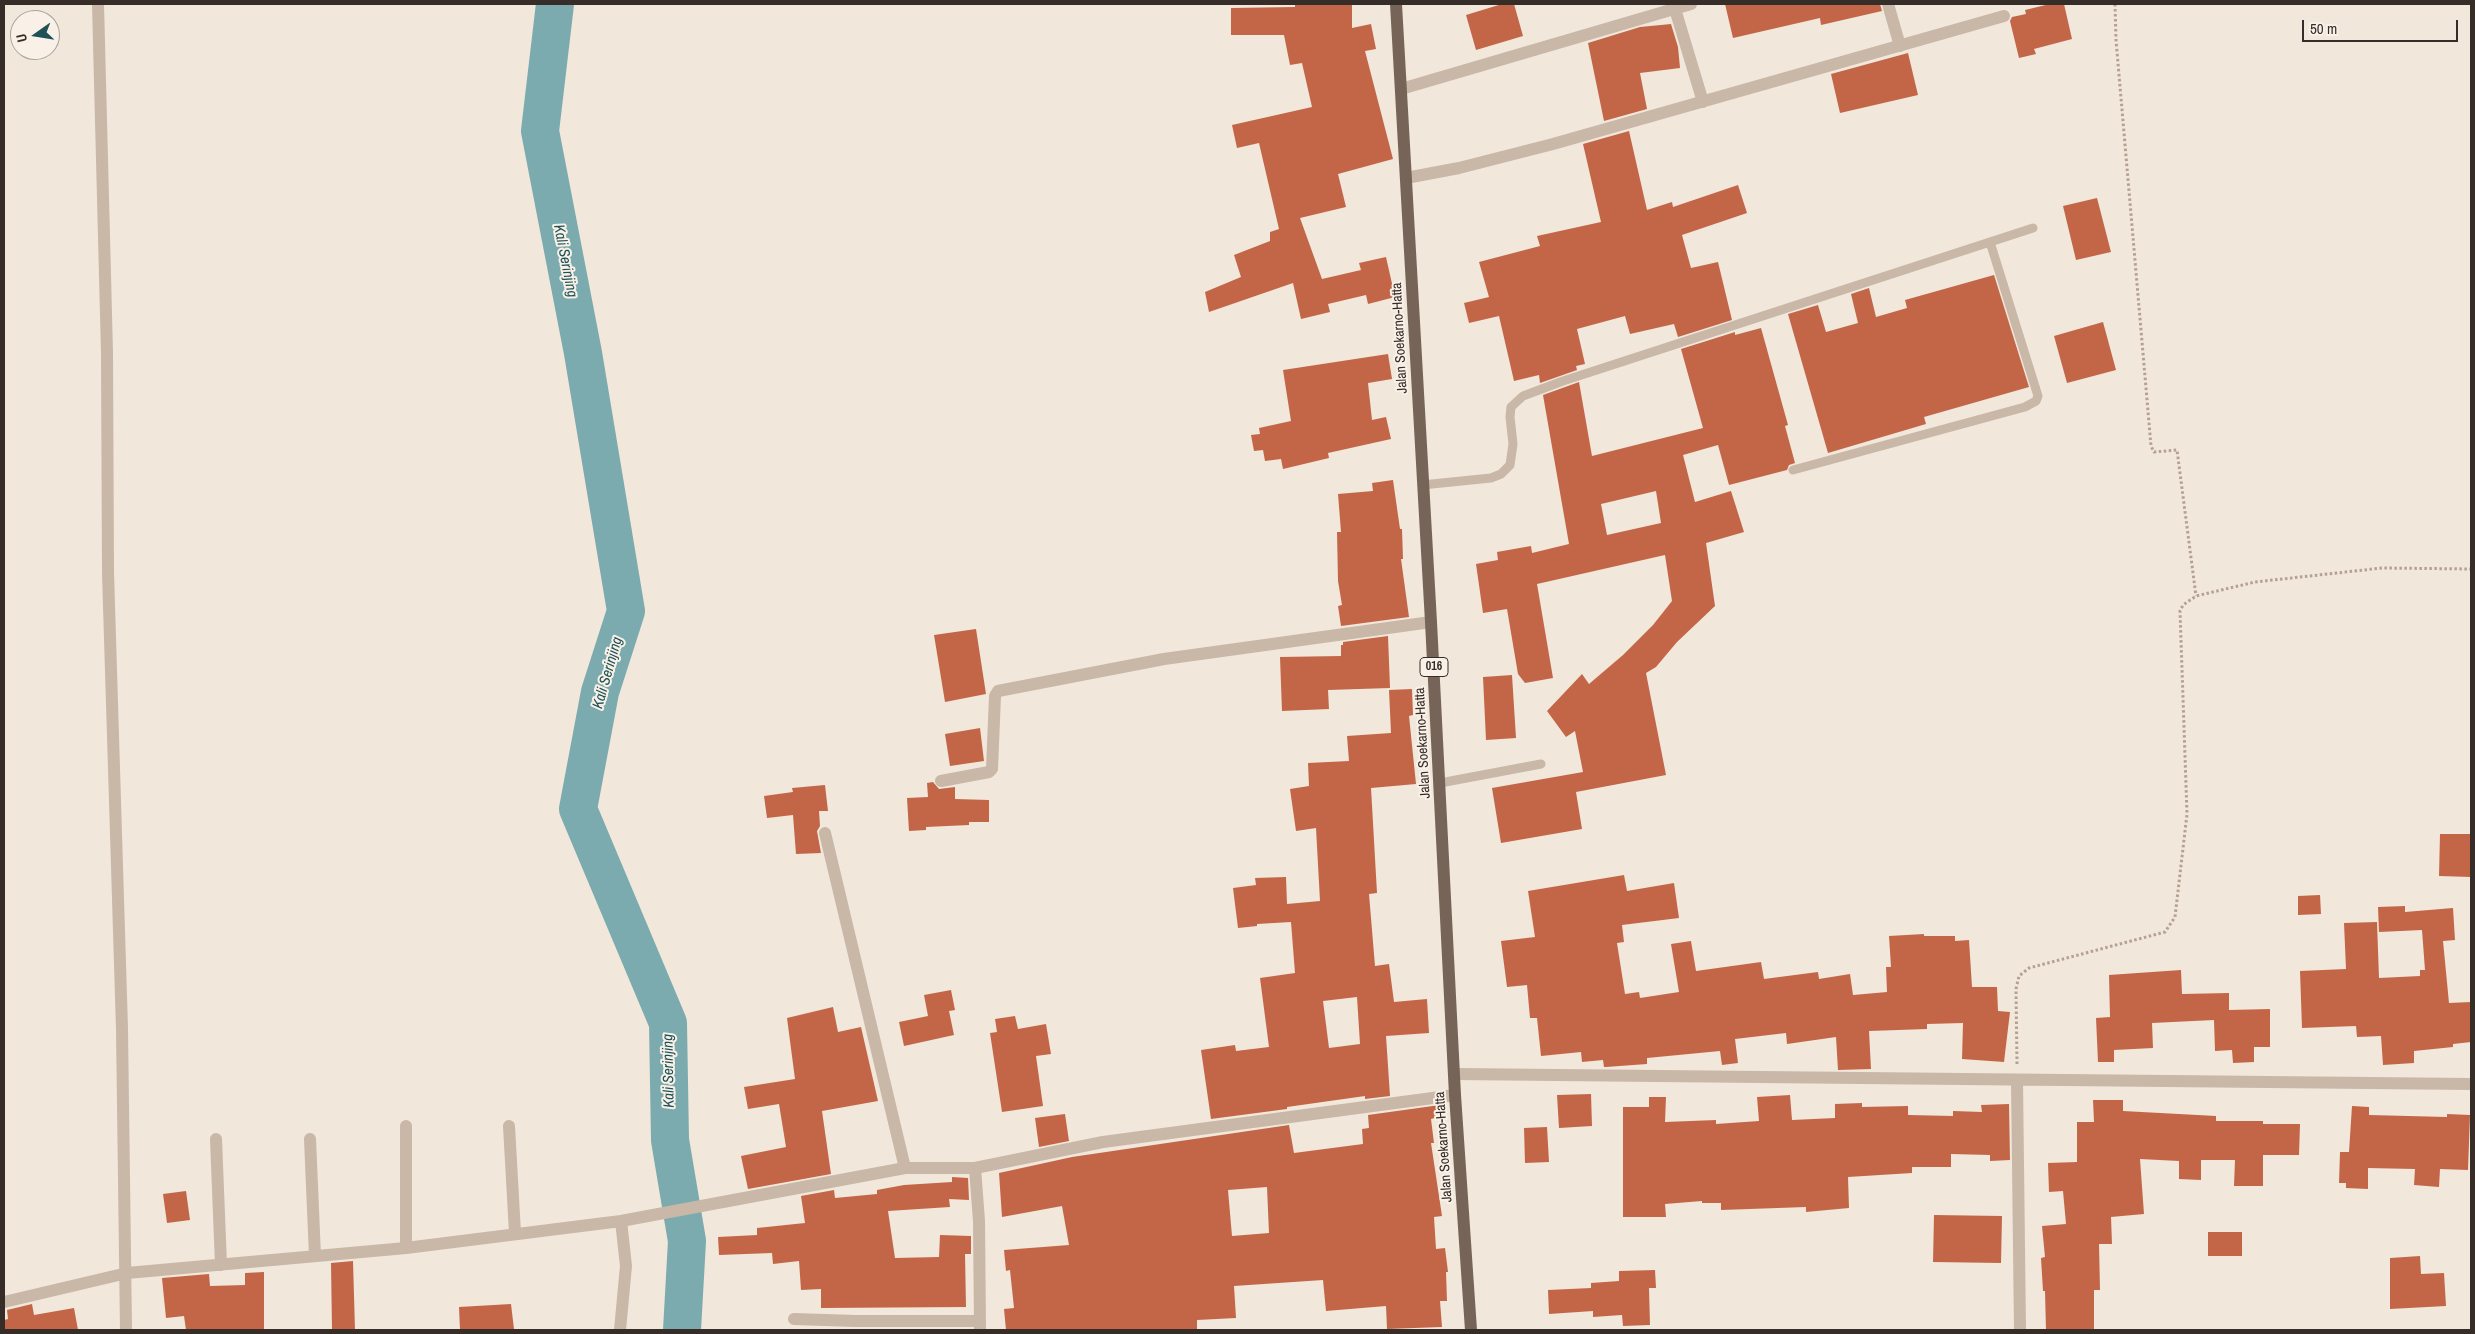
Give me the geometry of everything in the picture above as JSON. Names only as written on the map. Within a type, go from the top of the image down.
[{"type":"main road","name":"Jalan Soekarno-Hatta","points":[[1396,4],[1456,1096],[1471,1330]]},
{"type":"street","points":[[98,4],[107,353],[108,573],[127,1274],[126,1330]]},
{"type":"street","points":[[1401,89],[1691,4]]},
{"type":"street","points":[[1888,4],[1900,46]]},
{"type":"street","points":[[1674,9],[1703,102]]},
{"type":"street","points":[[1406,178],[1442,172],[1703,102],[2004,16]]},
{"type":"street","points":[[941,781],[992,769],[995,696],[998,691],[1164,659],[1431,622]]},
{"type":"street","points":[[825,833],[905,1168]]},
{"type":"street","points":[[1455,1074],[2471,1084]]},
{"type":"street","points":[[2017,1081],[2020,1330]]},
{"type":"street","points":[[4,1302],[127,1274],[406,1248],[621,1221],[905,1168],[975,1168],[1103,1142],[1456,1096]]},
{"type":"street","points":[[406,1126],[406,1248]]},
{"type":"street","points":[[510,1126],[515,1233]]},
{"type":"street","points":[[216,1139],[221,1265]]},
{"type":"street","points":[[310,1139],[315,1256]]},
{"type":"street","points":[[794,1319],[980,1325],[979,1221],[975,1168]]},
{"type":"street","points":[[620,1330],[626,1266],[621,1221]]},
{"type":"lane","points":[[1422,485],[1491,478],[1501,474],[1510,465],[1513,444],[1510,417],[1511,407],[1523,396],[2033,228]]},
{"type":"lane","points":[[1793,470],[2025,406],[2036,401],[2038,396],[1990,242]]},
{"type":"lane","points":[[1440,783],[1541,764]]},
{"type":"path","points":[[2115,4],[2116,40],[2151,446],[2154,452],[2177,450],[2196,596]]},
{"type":"path","points":[[2017,1081],[2016,989],[2019,976],[2029,968],[2165,932],[2174,921],[2187,814],[2180,611],[2183,605],[2196,596],[2255,582],[2382,568],[2471,569]]},
{"type":"building","points":[[1295,4],[1352,4],[1352,28],[1371,24],[1376,49],[1365,51],[1393,159],[1338,174],[1346,207],[1300,218],[1322,279],[1361,270],[1359,263],[1386,257],[1395,297],[1368,304],[1366,295],[1328,304],[1330,312],[1301,319],[1293,283],[1209,312],[1205,292],[1241,277],[1234,255],[1270,241],[1270,232],[1279,229],[1259,143],[1237,148],[1232,125],[1312,107],[1302,63],[1290,65],[1284,35],[1231,35],[1231,8],[1295,7]]},
{"type":"building","points":[[1502,4],[1514,4],[1523,36],[1476,50],[1466,15]]},
{"type":"building","points":[[1725,4],[1880,4],[1882,11],[1821,25],[1820,18],[1733,38]]},
{"type":"building","points":[[2050,4],[2064,4],[2072,39],[2034,49],[2036,54],[2019,58],[2010,21],[2012,17],[2026,14],[2025,10]]},
{"type":"building","points":[[1671,24],[1678,47],[1680,68],[1640,73],[1647,109],[1604,121],[1588,43],[1640,27]]},
{"type":"building","points":[[1908,53],[1918,95],[1840,113],[1831,74]]},
{"type":"building","points":[[1629,131],[1647,210],[1672,202],[1673,207],[1738,185],[1747,213],[1682,235],[1691,268],[1718,262],[1732,320],[1678,337],[1674,324],[1630,334],[1625,316],[1577,329],[1585,364],[1576,366],[1577,370],[1540,383],[1539,375],[1514,381],[1499,316],[1469,323],[1464,303],[1489,297],[1479,262],[1540,246],[1537,236],[1601,222],[1583,144]]},
{"type":"building","points":[[2097,198],[2111,252],[2076,260],[2063,206]]},
{"type":"building","points":[[1994,275],[2029,387],[1924,417],[1926,424],[1828,453],[1788,314],[1818,305],[1826,332],[1858,323],[1851,294],[1869,288],[1876,317],[1907,308],[1905,300]]},
{"type":"building","points":[[2103,322],[2116,370],[2067,383],[2054,336]]},
{"type":"building","points":[[1761,328],[1788,425],[1785,426],[1795,463],[1789,465],[1787,470],[1729,485],[1718,445],[1683,455],[1695,502],[1731,491],[1744,532],[1706,543],[1715,606],[1677,642],[1656,667],[1646,673],[1666,775],[1576,792],[1582,829],[1501,843],[1492,788],[1583,772],[1575,731],[1566,737],[1547,711],[1582,674],[1589,684],[1623,655],[1653,625],[1672,601],[1665,555],[1537,584],[1553,678],[1525,683],[1518,674],[1507,609],[1483,613],[1476,564],[1498,560],[1497,552],[1531,546],[1532,553],[1569,544],[1543,395],[1579,382],[1592,456],[1703,428],[1681,349],[1735,332],[1735,335]],"holes":[[[1656,491],[1661,523],[1607,535],[1601,504]]]},
{"type":"building","points":[[1388,354],[1392,379],[1368,383],[1372,420],[1386,417],[1391,439],[1328,453],[1329,458],[1283,469],[1281,459],[1265,461],[1263,450],[1254,451],[1251,435],[1260,434],[1259,428],[1291,421],[1283,370]]},
{"type":"building","points":[[1393,480],[1400,529],[1402,529],[1403,559],[1401,559],[1409,617],[1341,626],[1338,606],[1342,605],[1338,581],[1337,532],[1341,532],[1338,494],[1373,491],[1372,483]]},
{"type":"building","points":[[976,629],[986,694],[945,702],[934,635]]},
{"type":"building","points":[[1388,636],[1390,688],[1328,690],[1329,709],[1282,711],[1280,657],[1341,656],[1341,645],[1343,645],[1343,642]]},
{"type":"building","points":[[1512,675],[1516,738],[1486,740],[1483,677]]},
{"type":"building","points":[[1412,689],[1413,715],[1409,716],[1416,784],[1371,788],[1377,893],[1369,894],[1375,966],[1389,964],[1394,1002],[1427,999],[1429,1033],[1386,1036],[1390,1096],[1365,1099],[1365,1096],[1211,1119],[1201,1050],[1235,1045],[1236,1051],[1269,1047],[1260,978],[1295,973],[1291,922],[1257,924],[1257,926],[1238,928],[1233,888],[1256,885],[1255,878],[1286,877],[1287,904],[1320,901],[1316,828],[1296,831],[1290,789],[1309,786],[1308,763],[1349,761],[1347,736],[1391,733],[1389,690]],"holes":[[[1357,997],[1360,1044],[1329,1048],[1323,1001]]]},
{"type":"building","points":[[980,728],[984,761],[950,766],[945,734]]},
{"type":"building","points":[[933,782],[939,789],[955,787],[955,799],[989,800],[989,822],[969,822],[969,825],[926,827],[926,830],[909,831],[907,798],[928,797],[927,783]]},
{"type":"building","points":[[825,785],[828,811],[819,811],[820,826],[817,831],[821,853],[796,854],[793,815],[767,818],[764,796],[793,792],[792,788]]},
{"type":"building","points":[[2440,834],[2471,834],[2471,877],[2439,876]]},
{"type":"building","points":[[1624,875],[1627,891],[1674,883],[1679,918],[1622,925],[1624,942],[1617,943],[1625,994],[1639,992],[1640,998],[1679,992],[1671,944],[1691,941],[1696,971],[1761,962],[1764,979],[1818,972],[1819,979],[1850,974],[1853,995],[1887,992],[1886,967],[1891,967],[1889,936],[1924,934],[1924,936],[1955,936],[1955,941],[1969,940],[1972,987],[1997,987],[1998,1011],[2010,1012],[2004,1062],[1962,1059],[1963,1023],[1927,1024],[1927,1029],[1869,1031],[1871,1069],[1838,1070],[1836,1037],[1787,1044],[1786,1033],[1735,1039],[1738,1063],[1722,1065],[1720,1051],[1647,1058],[1647,1064],[1606,1067],[1604,1067],[1603,1060],[1582,1062],[1581,1052],[1541,1056],[1537,1018],[1530,1018],[1527,985],[1507,987],[1501,941],[1535,937],[1528,891]]},
{"type":"building","points":[[2320,895],[2321,914],[2298,915],[2298,896]]},
{"type":"building","points":[[2405,906],[2405,912],[2453,908],[2455,940],[2443,941],[2449,1003],[2471,1002],[2471,1042],[2453,1044],[2453,1047],[2414,1051],[2414,1063],[2383,1065],[2381,1036],[2357,1037],[2356,1026],[2302,1028],[2300,971],[2346,969],[2344,923],[2377,922],[2379,978],[2420,976],[2420,970],[2425,970],[2422,930],[2379,932],[2378,907]]},
{"type":"building","points":[[2181,970],[2182,994],[2229,993],[2229,1010],[2270,1009],[2270,1047],[2254,1047],[2254,1062],[2233,1063],[2232,1050],[2215,1051],[2214,1020],[2152,1023],[2153,1048],[2114,1050],[2114,1062],[2098,1062],[2096,1018],[2110,1017],[2109,975]]},
{"type":"building","points":[[951,990],[955,1010],[949,1011],[954,1035],[904,1046],[899,1022],[928,1016],[924,995]]},
{"type":"building","points":[[833,1007],[838,1032],[861,1027],[878,1101],[822,1111],[831,1174],[748,1189],[741,1156],[786,1147],[779,1104],[748,1109],[744,1087],[795,1079],[787,1018]]},
{"type":"building","points":[[1015,1016],[1018,1029],[1046,1024],[1051,1054],[1036,1056],[1043,1106],[1002,1112],[990,1033],[997,1032],[995,1019]]},
{"type":"building","points":[[1591,1094],[1592,1126],[1559,1128],[1557,1095]]},
{"type":"building","points":[[1790,1095],[1792,1120],[1835,1118],[1835,1104],[1862,1103],[1862,1107],[1908,1106],[1908,1115],[1953,1116],[1953,1111],[1982,1112],[1981,1105],[2009,1104],[2010,1160],[1990,1161],[1990,1155],[1951,1154],[1951,1167],[1912,1167],[1912,1173],[1848,1177],[1849,1208],[1806,1212],[1806,1207],[1721,1210],[1721,1203],[1702,1203],[1702,1201],[1665,1204],[1666,1217],[1623,1217],[1623,1107],[1649,1107],[1649,1097],[1666,1097],[1665,1122],[1716,1120],[1716,1124],[1759,1121],[1757,1097]]},
{"type":"building","points":[[2093,1100],[2123,1100],[2123,1111],[2216,1116],[2216,1121],[2263,1121],[2263,1124],[2300,1124],[2299,1155],[2263,1155],[2263,1186],[2234,1186],[2235,1160],[2201,1160],[2201,1180],[2179,1179],[2179,1161],[2140,1159],[2144,1214],[2111,1217],[2112,1244],[2099,1244],[2100,1290],[2094,1290],[2094,1330],[2046,1330],[2045,1291],[2043,1291],[2041,1258],[2045,1257],[2042,1226],[2066,1224],[2063,1191],[2049,1192],[2048,1163],[2077,1162],[2077,1122],[2094,1122]]},
{"type":"building","points":[[1440,1105],[1442,1116],[1431,1119],[1434,1143],[1431,1143],[1442,1216],[1434,1217],[1436,1249],[1445,1248],[1448,1272],[1446,1272],[1447,1301],[1440,1301],[1442,1327],[1387,1329],[1386,1306],[1326,1311],[1323,1280],[1234,1286],[1236,1318],[1197,1320],[1197,1330],[1006,1330],[1004,1309],[1014,1308],[1010,1270],[1006,1271],[1004,1250],[1069,1245],[1062,1206],[1002,1217],[999,1173],[1072,1157],[1289,1125],[1294,1153],[1363,1144],[1362,1129],[1369,1128],[1368,1115]],"holes":[[[1267,1187],[1269,1233],[1232,1236],[1228,1190]]]},
{"type":"building","points":[[2352,1106],[2369,1107],[2369,1115],[2447,1117],[2447,1114],[2470,1115],[2468,1170],[2440,1169],[2439,1187],[2414,1185],[2415,1169],[2368,1168],[2368,1189],[2346,1188],[2346,1183],[2339,1183],[2340,1152],[2349,1152]]},
{"type":"building","points":[[1065,1114],[1069,1141],[1039,1147],[1035,1118]]},
{"type":"building","points":[[1547,1127],[1549,1162],[1525,1163],[1524,1128]]},
{"type":"building","points":[[952,1177],[968,1178],[969,1200],[949,1199],[950,1207],[888,1211],[895,1258],[939,1257],[940,1235],[971,1236],[971,1254],[965,1254],[966,1307],[821,1308],[821,1289],[801,1290],[799,1261],[773,1264],[772,1253],[719,1255],[718,1237],[757,1235],[757,1228],[805,1223],[801,1196],[834,1190],[835,1198],[877,1194],[877,1190],[904,1185],[952,1182]]},
{"type":"building","points":[[186,1191],[190,1220],[167,1223],[163,1194]]},
{"type":"building","points":[[1934,1215],[2002,1216],[2001,1263],[1933,1262]]},
{"type":"building","points":[[2208,1232],[2242,1232],[2242,1256],[2208,1256]]},
{"type":"building","points":[[2420,1256],[2421,1274],[2444,1273],[2446,1306],[2390,1309],[2390,1258]]},
{"type":"building","points":[[353,1261],[355,1330],[332,1330],[331,1263]]},
{"type":"building","points":[[1655,1270],[1656,1288],[1649,1288],[1650,1325],[1623,1326],[1622,1315],[1593,1317],[1593,1311],[1549,1314],[1548,1290],[1591,1288],[1591,1283],[1619,1281],[1619,1271]]},
{"type":"building","points":[[264,1272],[264,1329],[186,1330],[184,1316],[166,1318],[162,1278],[209,1274],[210,1286],[245,1285],[245,1273]]},
{"type":"building","points":[[32,1304],[34,1315],[74,1308],[78,1330],[4,1330],[4,1320],[8,1319],[7,1310]]},
{"type":"building","points":[[511,1304],[514,1329],[460,1330],[459,1307]]},
{"type":"waterway","name":"Kali Serinjing","points":[[555,4],[540,131],[583,353],[626,611],[600,692],[578,809],[668,1023],[670,1140],[687,1241],[682,1330]]}]
